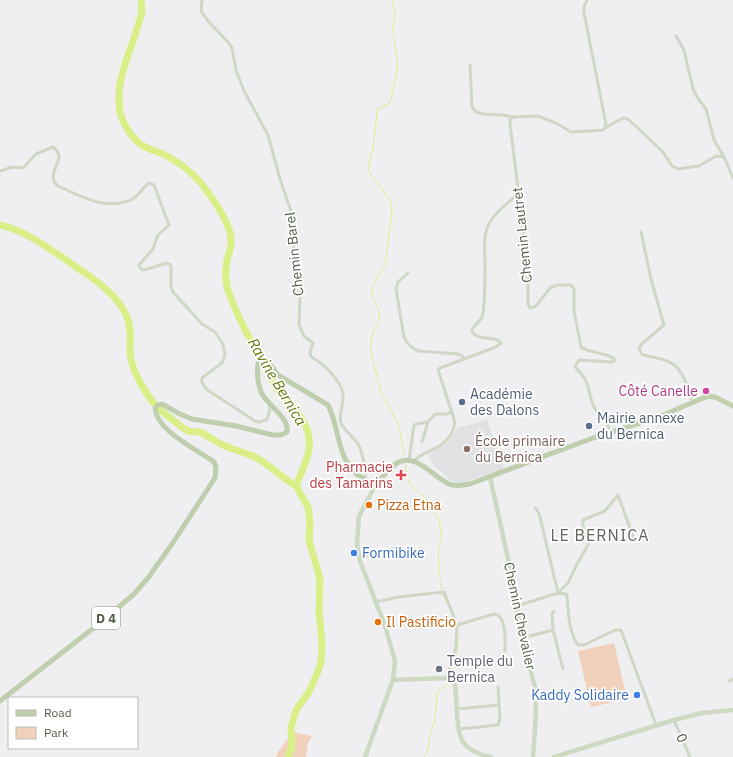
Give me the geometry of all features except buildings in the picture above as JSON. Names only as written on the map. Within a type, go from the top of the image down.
[{"type":"main road","name":"D 4","points":[[0,701],[100,624],[134,594],[148,578],[170,547],[215,478],[216,467],[214,462],[177,439],[164,426],[156,413],[155,408],[158,405],[162,404],[192,419],[236,426],[273,435],[284,434],[287,430],[286,424],[262,393],[260,387],[257,370],[258,363],[262,359],[267,360],[278,375],[328,405],[344,457],[350,468],[375,486]]},
{"type":"main road","points":[[375,486],[397,463],[402,461],[411,461],[431,471],[450,485],[470,484],[586,441],[661,416],[703,398],[710,396],[733,406]]},
{"type":"street","name":"Chemin Barel","points":[[202,0],[201,11],[208,22],[232,48],[236,70],[244,91],[268,135],[280,179],[292,214],[292,235],[300,297],[299,325],[304,336],[313,343],[310,352],[311,357],[320,361],[333,375],[341,388],[343,396],[340,415],[341,424],[359,445],[366,471],[365,480]]},
{"type":"street","points":[[587,0],[584,7],[584,13],[600,90],[606,128]]},
{"type":"street","points":[[676,36],[684,50],[693,89],[706,109],[714,140],[724,156],[733,178]]},
{"type":"street","points":[[470,65],[473,110],[478,113],[513,117],[538,116],[558,124],[571,132],[603,130],[623,118],[628,119],[663,152],[672,166],[678,169],[699,166],[716,156],[724,156]]},
{"type":"street","name":"Chemin Lautret","points":[[513,117],[510,120],[510,124],[528,270],[528,305],[530,308],[536,306],[550,288],[557,285],[568,284],[574,289],[574,311],[581,347],[595,353],[611,356],[615,360],[612,362],[579,360],[575,366],[587,381],[591,400],[596,410],[607,422],[611,433]]},
{"type":"street","points":[[0,170],[12,167],[23,168],[36,154],[53,147],[59,156],[53,180],[56,185],[91,201],[115,204],[130,201],[149,183],[154,185],[170,225],[158,235],[153,249],[139,265],[141,269],[144,270],[167,263],[171,266],[171,287],[173,292],[202,324],[215,332],[223,344],[225,355],[222,363],[202,378],[202,382],[206,389],[255,421],[260,422],[267,419],[270,413],[270,404]]},
{"type":"street","points":[[428,422],[414,425],[410,452],[411,461],[440,447],[446,441],[455,426],[438,370],[496,347],[501,343],[498,340],[475,336],[472,329],[481,319],[483,314],[485,282],[484,245],[486,229],[490,220],[519,193]]},
{"type":"street","points":[[641,232],[651,279],[664,325],[639,348],[643,355],[669,362],[678,368],[684,377],[692,402]]},
{"type":"street","points":[[408,273],[398,282],[396,289],[404,337],[407,343],[418,351],[458,354],[464,359]]},
{"type":"street","points":[[422,442],[428,422],[435,414],[446,414],[452,412]]},
{"type":"street","name":"Chemin Chevalier","points":[[490,477],[505,541],[522,638],[535,686],[536,713],[533,757]]},
{"type":"street","points":[[365,757],[393,680],[395,660],[376,602],[359,557],[356,536],[359,516],[375,486]]},
{"type":"street","points":[[558,593],[568,583],[588,545],[589,542],[582,524],[583,520],[605,511],[618,495],[634,539]]},
{"type":"street","points":[[535,508],[539,513],[558,593]]},
{"type":"street","points":[[359,557],[400,547]]},
{"type":"street","points":[[376,602],[398,597],[444,592],[457,625],[456,647],[447,678]]},
{"type":"street","points":[[517,606],[558,593],[563,593],[567,596],[571,626],[578,645],[584,645],[616,630],[621,630],[656,725]]},
{"type":"street","points":[[554,611],[552,614],[553,630],[563,669]]},
{"type":"street","points":[[457,625],[494,614],[498,615],[504,623],[505,651]]},
{"type":"street","points":[[522,638],[553,630]]},
{"type":"street","points":[[393,680],[447,678],[452,680],[455,686],[461,738],[466,746],[471,750],[491,757]]},
{"type":"street","points":[[729,680],[733,679]]},
{"type":"street","points":[[460,729],[498,725],[500,719],[498,687]]},
{"type":"street","points":[[457,709],[499,706]]},
{"type":"street","points":[[554,757],[674,720],[702,713],[733,710]]},
{"type":"street","name":"0","points":[[674,720],[690,757]]},
{"type":"shaded area","name":"École primaire du Bernica","points":[[487,420],[504,469],[462,483],[453,482],[433,465],[428,454],[447,443],[457,428]]},
{"type":"green space","points":[[614,643],[627,699],[591,707],[578,651]]},
{"type":"green space","points":[[293,732],[312,736],[308,743],[306,757],[276,757],[278,752]]},
{"type":"waterway","name":"Ravine Bernica","points":[[141,0],[142,12],[120,82],[119,107],[122,119],[131,135],[141,145],[169,157],[192,174],[205,189],[219,210],[229,228],[231,245],[227,261],[226,277],[228,289],[237,314],[275,386],[303,420],[308,432],[308,454],[296,486],[308,507],[310,523],[309,540],[320,579],[319,611],[322,642],[321,663],[309,692],[295,713],[291,728],[292,747],[288,757]]},
{"type":"waterway","points":[[393,0],[395,15],[393,31],[397,57],[397,71],[390,103],[378,109],[373,150],[368,171],[390,200],[392,211],[385,265],[375,281],[372,290],[380,319],[373,332],[370,346],[380,390],[399,426],[404,455]]},
{"type":"waterway","points":[[0,225],[19,231],[44,245],[94,279],[117,300],[129,322],[130,353],[136,375],[152,401],[159,409],[188,431],[202,433],[223,445],[251,455],[260,460],[296,486]]},
{"type":"waterway","points":[[405,464],[407,476],[411,485],[427,500],[439,520],[442,537],[438,549],[439,575]]},
{"type":"waterway","points":[[440,579],[441,589]]},
{"type":"waterway","points":[[442,594],[447,603]]},
{"type":"waterway","points":[[450,676],[458,648],[458,635]]},
{"type":"waterway","points":[[424,757],[429,747],[430,734],[435,721],[437,692],[449,681]]},
{"type":"place","name":"Côté Canelle","points":[[706,391]]},
{"type":"place","name":"Académie des Dalons","points":[[462,402]]},
{"type":"place","name":"Mairie annexe du Bernica","points":[[589,426]]},
{"type":"place","name":"École primaire du Bernica","points":[[467,449]]},
{"type":"place","name":"Pharmacie des Tamarins","points":[[401,475]]},
{"type":"place","name":"Pizza Etna","points":[[369,505]]},
{"type":"place","name":"Formibike","points":[[354,553]]},
{"type":"place","name":"Il Pastificio","points":[[378,622]]},
{"type":"place","name":"Temple du Bernica","points":[[439,669]]},
{"type":"place","name":"Kaddy Solidaire","points":[[637,695]]},
{"type":"district","name":"LE BERNICA","points":[[600,535]]}]
